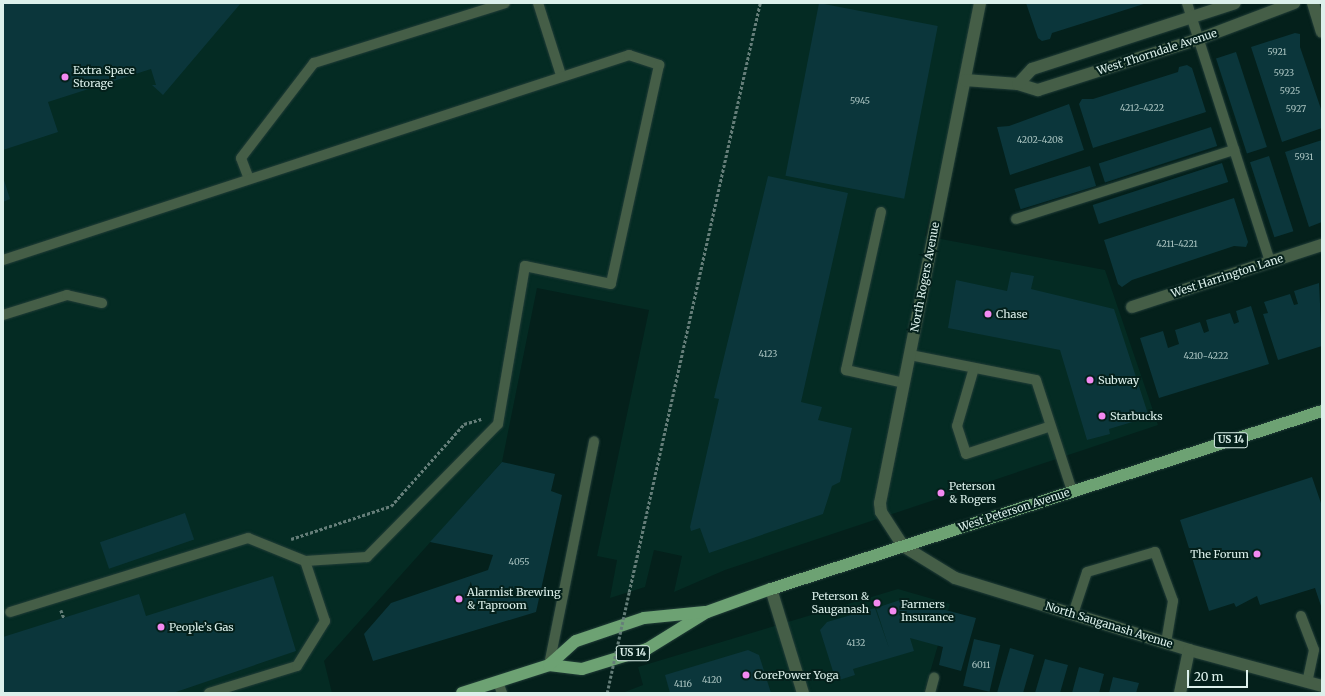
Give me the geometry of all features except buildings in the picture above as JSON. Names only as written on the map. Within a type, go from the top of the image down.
[{"type":"main road","name":"West Peterson Avenue","points":[[549,665],[582,669],[647,649],[707,612],[771,589],[1072,491],[1322,412]]},
{"type":"main road","name":"West Peterson Avenue","points":[[462,693],[500,687],[549,665],[576,641],[637,620],[707,612]]},
{"type":"street","name":"North Rogers Avenue","points":[[903,546],[881,512],[880,502],[980,3]]},
{"type":"street","name":"West Thorndale Avenue","points":[[1018,84],[1032,69],[1235,3]]},
{"type":"street","name":"West Thorndale Avenue","points":[[965,80],[1018,84],[1038,90],[1199,39],[1294,3]]},
{"type":"street","points":[[1312,3],[1322,32]]},
{"type":"street","name":"West Harrington Lane","points":[[1132,306],[1322,245]]},
{"type":"street","name":"North Sauganash Avenue","points":[[903,546],[954,578],[1189,650],[1322,686]]},
{"type":"street","points":[[771,589],[803,693]]},
{"type":"street","points":[[1180,693],[1189,650]]},
{"type":"lane","points":[[249,179],[241,158],[314,62],[505,3]]},
{"type":"lane","points":[[538,3],[561,75]]},
{"type":"lane","points":[[1187,3],[1270,262]]},
{"type":"lane","points":[[3,260],[561,75],[629,55],[659,65],[611,284],[525,266],[498,424],[367,557],[305,562],[248,538],[10,612]]},
{"type":"lane","points":[[1016,219],[1234,150]]},
{"type":"lane","points":[[881,212],[846,370],[904,383]]},
{"type":"lane","points":[[3,315],[67,295],[102,303]]},
{"type":"lane","points":[[910,355],[1036,380],[1072,491]]},
{"type":"lane","points":[[974,368],[956,426],[966,454],[1051,426]]},
{"type":"lane","points":[[549,665],[594,441]]},
{"type":"lane","points":[[1072,614],[1087,572],[1155,552],[1173,601],[1166,643]]},
{"type":"lane","points":[[209,693],[297,666],[325,622],[305,562]]},
{"type":"lane","points":[[1301,616],[1314,650],[1307,682]]},
{"type":"lane","points":[[930,693],[934,678]]},
{"type":"path","points":[[607,693],[760,3]]},
{"type":"path","points":[[267,547],[391,506],[464,424],[485,417]]},
{"type":"path","points":[[64,618],[61,610],[69,608]]},
{"type":"shaded area","points":[[3,3],[978,3],[925,236],[1105,270],[1158,425],[725,570],[674,592],[682,556],[654,550],[645,587],[610,598],[617,560],[597,556],[649,310],[537,288],[502,462],[324,661],[332,693],[3,693]]},
{"type":"shaded area","points":[[898,589],[950,604],[924,693],[622,693],[643,685],[638,667]]},
{"type":"place","name":"Extra Space Storage","points":[[65,77]]},
{"type":"place","name":"Chase","points":[[988,314]]},
{"type":"place","name":"Subway","points":[[1090,380]]},
{"type":"place","name":"Starbucks","points":[[1102,416]]},
{"type":"place","name":"Peterson & Rogers","points":[[941,493]]},
{"type":"place","name":"The Forum","points":[[1257,554]]},
{"type":"place","name":"Alarmist Brewing & Taproom","points":[[459,599]]},
{"type":"place","name":"Peterson & Sauganash","points":[[877,603]]},
{"type":"place","name":"Farmers Insurance","points":[[893,611]]},
{"type":"place","name":"People’s Gas","points":[[161,627]]},
{"type":"place","name":"CorePower Yoga","points":[[746,675]]}]
